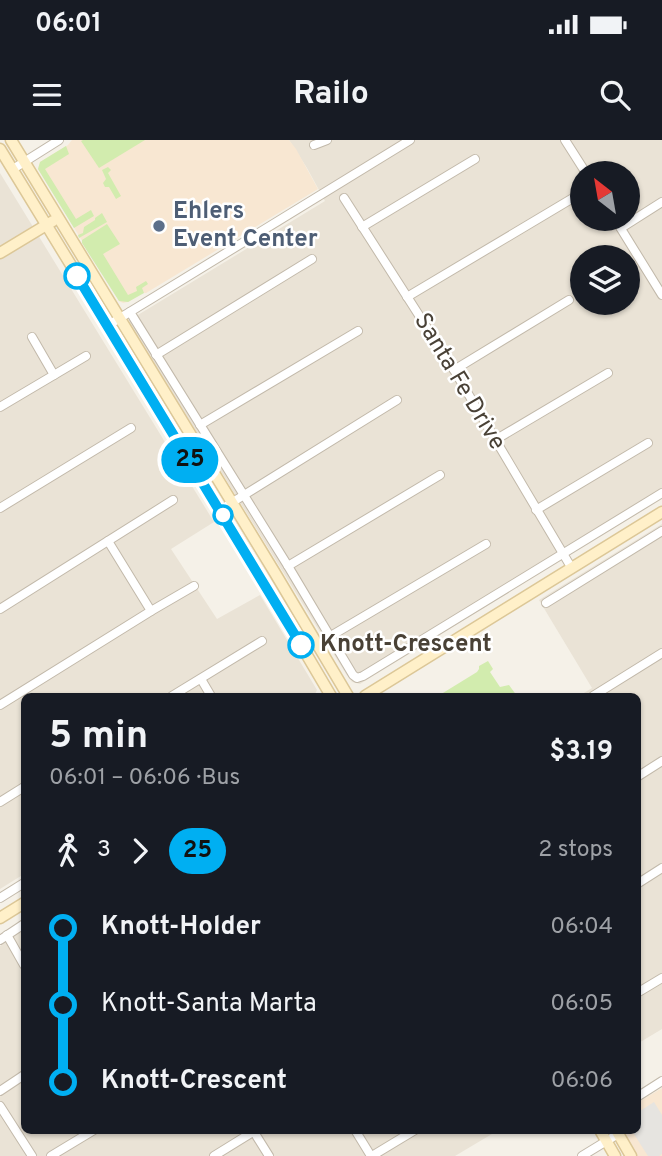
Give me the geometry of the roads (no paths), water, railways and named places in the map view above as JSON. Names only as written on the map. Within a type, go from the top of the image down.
[{"type":"main road","points":[[11,140],[346,693]]},
{"type":"main road","points":[[0,149],[329,693]]},
{"type":"main road","points":[[0,253],[58,218]]},
{"type":"main road","points":[[370,693],[662,512]]},
{"type":"main road","points":[[0,918],[21,905]]},
{"type":"main road","points":[[602,1134],[615,1156]]},
{"type":"main road","points":[[618,1134],[631,1156]]},
{"type":"street","points":[[13,169],[59,140]]},
{"type":"street","points":[[314,145],[327,140]]},
{"type":"street","points":[[565,140],[578,161]]},
{"type":"street","points":[[107,326],[405,141]]},
{"type":"street","points":[[362,227],[475,159]]},
{"type":"street","name":"Santa Fe Drive","points":[[344,198],[454,370],[572,567]]},
{"type":"street","points":[[407,297],[570,200]]},
{"type":"street","points":[[640,216],[662,202]]},
{"type":"street","points":[[623,231],[662,295]]},
{"type":"street","points":[[156,355],[312,259]]},
{"type":"street","points":[[454,370],[569,300]]},
{"type":"street","points":[[130,312],[288,565],[329,637],[357,678],[662,493]]},
{"type":"street","points":[[200,425],[358,331]]},
{"type":"street","points":[[32,337],[54,376]]},
{"type":"street","points":[[0,407],[86,356]]},
{"type":"street","points":[[495,440],[608,373]]},
{"type":"street","points":[[220,510],[397,400]]},
{"type":"street","points":[[0,508],[131,428]]},
{"type":"street","points":[[536,510],[648,443]]},
{"type":"street","points":[[288,565],[440,475]]},
{"type":"street","points":[[0,609],[173,500]]},
{"type":"street","points":[[546,603],[662,531]]},
{"type":"street","points":[[108,541],[151,611]]},
{"type":"street","points":[[329,637],[486,544]]},
{"type":"street","points":[[0,705],[194,586]]},
{"type":"street","points":[[177,693],[262,641]]},
{"type":"street","points":[[598,693],[662,653]]},
{"type":"street","points":[[201,679],[209,693]]},
{"type":"street","points":[[641,774],[662,761]]},
{"type":"street","points":[[0,802],[21,789]]},
{"type":"street","points":[[641,882],[662,869]]},
{"type":"street","points":[[0,898],[21,885]]},
{"type":"street","points":[[21,926],[3,937],[21,961]]},
{"type":"street","points":[[641,991],[662,978]]},
{"type":"street","points":[[0,1091],[21,1078]]},
{"type":"street","points":[[641,1094],[662,1081]]},
{"type":"street","points":[[0,1106],[32,1156]]},
{"type":"street","points":[[51,1156],[87,1134]]},
{"type":"street","points":[[214,1156],[250,1134]]},
{"type":"street","points":[[257,1134],[268,1156]]},
{"type":"street","points":[[358,1134],[372,1156],[408,1134]]},
{"type":"street","points":[[582,1156],[616,1134]]},
{"type":"place","name":"Ehlers Event Center","points":[[159,226]]},
{"type":"place","name":"Knott-Crescent","points":[[301,645]]}]
